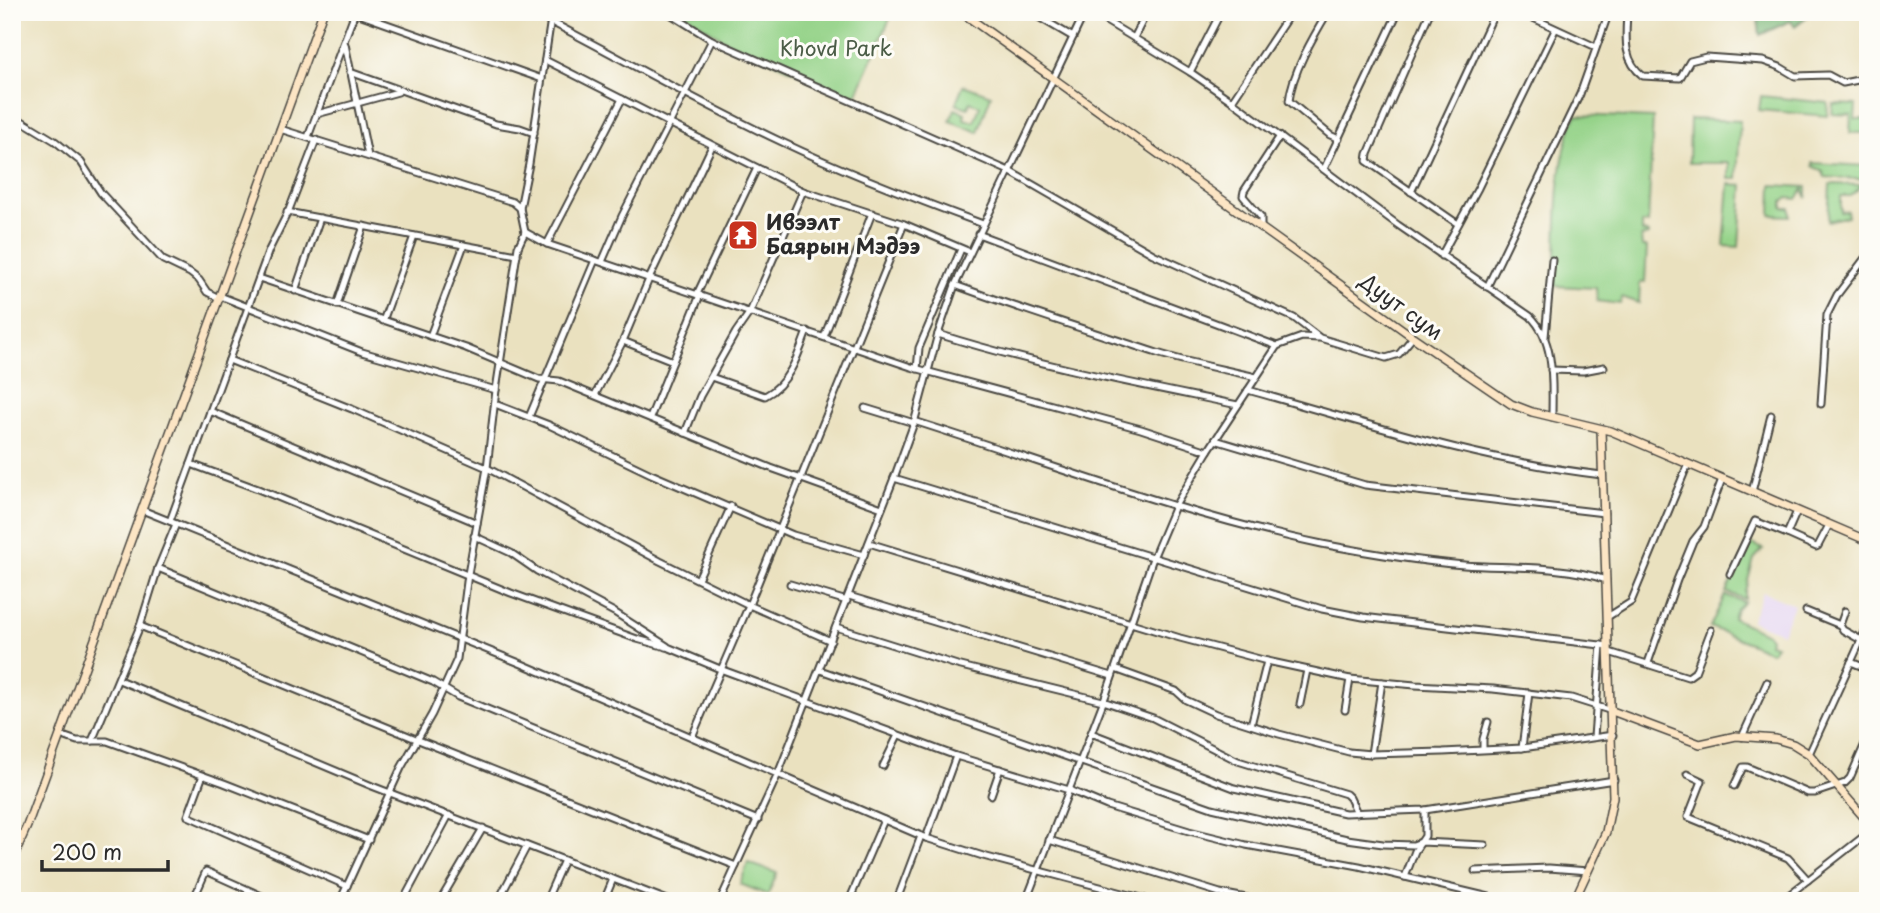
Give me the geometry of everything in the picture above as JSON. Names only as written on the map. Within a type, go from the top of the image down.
[{"type":"main road","points":[[12,860],[323,12]]},
{"type":"main road","name":"Дуут сум","points":[[961,12],[1413,337],[1511,404],[1601,429],[1868,541]]},
{"type":"main road","points":[[1574,901],[1611,814],[1614,780],[1612,711],[1606,648],[1609,616],[1601,429]]},
{"type":"main road","points":[[1612,711],[1700,744],[1726,737],[1782,741],[1809,754],[1868,822]]},
{"type":"street","points":[[532,12],[785,144],[849,173],[983,224]]},
{"type":"street","points":[[340,901],[457,659],[468,574],[487,468],[500,361],[520,238],[524,232],[520,208],[552,12]]},
{"type":"street","points":[[667,12],[712,40],[1009,171],[1153,254],[1294,318],[1320,338]]},
{"type":"street","points":[[1030,12],[1073,37]]},
{"type":"street","points":[[723,900],[808,701],[883,508],[914,422],[938,334],[955,285],[1085,12]]},
{"type":"street","points":[[1091,12],[1190,72],[1232,101],[1441,256],[1530,316],[1538,324],[1545,339],[1551,370],[1552,417]]},
{"type":"street","points":[[1134,38],[1147,12]]},
{"type":"street","points":[[1190,72],[1221,12]]},
{"type":"street","points":[[1232,101],[1291,12]]},
{"type":"street","points":[[1328,12],[1313,38],[1292,87],[1289,102],[1330,135],[1339,139]]},
{"type":"street","points":[[1324,169],[1398,12]]},
{"type":"street","points":[[1430,12],[1367,161],[1458,224]]},
{"type":"street","points":[[1411,192],[1495,12]]},
{"type":"street","points":[[1520,12],[1595,47]]},
{"type":"street","points":[[1488,287],[1580,94],[1608,14],[1598,12]]},
{"type":"street","points":[[1627,12],[1626,50],[1643,76],[1680,78],[1690,61],[1706,57],[1763,61],[1795,76],[1828,75],[1843,83],[1868,78]]},
{"type":"street","points":[[308,137],[354,13],[542,79]]},
{"type":"street","points":[[1441,256],[1555,30]]},
{"type":"street","points":[[529,417],[598,261],[712,40]]},
{"type":"street","points":[[344,41],[368,156]]},
{"type":"street","points":[[545,60],[803,191],[904,224],[970,252]]},
{"type":"street","points":[[350,72],[496,124],[534,133]]},
{"type":"street","points":[[317,114],[400,92]]},
{"type":"street","points":[[547,244],[622,99]]},
{"type":"street","points":[[12,115],[31,125],[81,162],[101,193],[163,260],[190,273],[207,292],[362,352],[496,390]]},
{"type":"street","points":[[280,129],[513,202],[520,208]]},
{"type":"street","points":[[1261,227],[1261,216],[1243,196],[1244,191],[1280,136]]},
{"type":"street","points":[[92,741],[140,626],[191,464],[248,306],[316,140]]},
{"type":"street","points":[[595,395],[623,341],[712,146]]},
{"type":"street","points":[[650,418],[698,295],[757,168]]},
{"type":"street","points":[[685,433],[711,377],[750,312],[803,191]]},
{"type":"street","points":[[287,212],[517,255]]},
{"type":"street","points":[[824,337],[872,213]]},
{"type":"street","points":[[295,291],[320,218]]},
{"type":"street","points":[[692,737],[749,605],[904,224]]},
{"type":"street","points":[[337,306],[364,226]]},
{"type":"street","points":[[524,232],[547,244],[918,369],[1140,429],[1208,451]]},
{"type":"street","points":[[978,234],[1277,346]]},
{"type":"street","points":[[383,321],[414,236]]},
{"type":"street","points":[[430,336],[464,245]]},
{"type":"street","points":[[918,369],[919,348],[961,248]]},
{"type":"street","points":[[1821,404],[1827,315],[1837,295],[1868,254]]},
{"type":"street","points":[[1545,339],[1552,260]]},
{"type":"street","points":[[259,278],[430,336],[545,379],[559,381],[685,433],[883,508]]},
{"type":"street","points":[[955,285],[1025,311],[1158,353],[1256,377]]},
{"type":"street","points":[[711,377],[765,396],[774,391],[787,376],[799,355],[807,331]]},
{"type":"street","points":[[938,334],[1047,365],[1238,405]]},
{"type":"street","points":[[1026,901],[1114,672],[1153,558],[1175,506],[1277,346],[1302,337],[1320,338],[1386,358],[1399,354],[1413,337]]},
{"type":"street","points":[[623,341],[673,361]]},
{"type":"street","points":[[229,360],[487,468],[749,605],[831,641]]},
{"type":"street","points":[[1551,370],[1583,371],[1604,368]]},
{"type":"street","points":[[1248,390],[1454,448],[1566,471],[1602,475]]},
{"type":"street","points":[[495,404],[779,529],[825,546],[864,555]]},
{"type":"street","points":[[865,408],[1175,506],[1321,544],[1392,557],[1583,572],[1606,580]]},
{"type":"street","points":[[210,411],[477,523]]},
{"type":"street","points":[[1752,492],[1771,415]]},
{"type":"street","points":[[1215,440],[1366,485],[1604,513]]},
{"type":"street","points":[[191,464],[637,639],[670,648],[956,756],[1069,790],[1107,806],[1189,831],[1506,901]]},
{"type":"street","points":[[1609,616],[1632,602],[1688,464]]},
{"type":"street","points":[[894,478],[1344,614],[1606,648],[1688,677],[1695,672],[1711,630]]},
{"type":"street","points":[[1648,663],[1677,580],[1693,541],[1704,527],[1722,479]]},
{"type":"street","points":[[698,579],[730,506]]},
{"type":"street","points":[[142,510],[692,737],[924,837],[1153,901]]},
{"type":"street","points":[[1787,534],[1797,511]]},
{"type":"street","points":[[1730,574],[1755,521],[1817,547],[1829,525]]},
{"type":"street","points":[[474,536],[511,553],[537,571],[614,612],[670,648]]},
{"type":"street","points":[[869,543],[1180,638],[1267,661],[1350,679],[1572,698],[1612,711]]},
{"type":"street","points":[[158,568],[421,677],[458,697],[758,820]]},
{"type":"street","points":[[790,584],[1114,672],[1176,691],[1186,700],[1216,713],[1316,744],[1371,754],[1443,752],[1522,748],[1613,735]]},
{"type":"street","points":[[1806,611],[1840,625],[1843,630],[1861,640]]},
{"type":"street","points":[[1840,625],[1845,611]]},
{"type":"street","points":[[1809,754],[1868,625]]},
{"type":"street","points":[[140,626],[416,740],[736,866]]},
{"type":"street","points":[[836,627],[957,665],[1103,701],[1153,718],[1238,761],[1346,794],[1357,813]]},
{"type":"street","points":[[1594,737],[1606,648]]},
{"type":"street","points":[[1251,725],[1267,661]]},
{"type":"street","points":[[1851,662],[1868,669]]},
{"type":"street","points":[[820,670],[965,723],[1236,815],[1383,844],[1413,845],[1421,842],[1485,845]]},
{"type":"street","points":[[1300,704],[1307,670]]},
{"type":"street","points":[[1345,710],[1350,679]]},
{"type":"street","points":[[118,681],[390,793],[670,901]]},
{"type":"street","points":[[1371,754],[1382,682]]},
{"type":"street","points":[[1742,737],[1767,682]]},
{"type":"street","points":[[1522,748],[1529,693]]},
{"type":"street","points":[[1483,748],[1488,722]]},
{"type":"street","points":[[1091,733],[1234,788],[1345,813],[1425,810],[1614,780]]},
{"type":"street","points":[[60,735],[77,741],[107,741],[203,775],[369,840]]},
{"type":"street","points":[[883,766],[898,735]]},
{"type":"street","points":[[1734,786],[1743,767],[1810,793],[1836,786],[1847,781],[1853,774],[1868,737]]},
{"type":"street","points":[[898,897],[956,756]]},
{"type":"street","points":[[991,795],[1000,769]]},
{"type":"street","points":[[1686,774],[1702,780],[1688,817],[1788,858],[1808,880]]},
{"type":"street","points":[[203,775],[188,816],[347,886]]},
{"type":"street","points":[[1405,877],[1424,836],[1425,810]]},
{"type":"street","points":[[403,901],[449,815]]},
{"type":"street","points":[[849,901],[884,820]]},
{"type":"street","points":[[440,901],[483,828]]},
{"type":"street","points":[[1781,901],[1868,833]]},
{"type":"street","points":[[1049,840],[1164,877],[1220,893],[1262,901]]},
{"type":"street","points":[[498,901],[527,846]]},
{"type":"street","points":[[546,901],[564,860]]},
{"type":"street","points":[[1475,871],[1549,868],[1588,870]]},
{"type":"street","points":[[205,901],[195,896],[206,871],[273,901]]},
{"type":"street","points":[[604,901],[613,879]]},
{"type":"shaded area","points":[[1763,592],[1794,605],[1782,633],[1751,621]]},
{"type":"green space","name":"Khovd Park","points":[[682,12],[893,12],[855,98],[726,41]]},
{"type":"green space","points":[[1757,12],[1813,12],[1795,26],[1790,21],[1760,35]]},
{"type":"green space","points":[[963,85],[991,95],[978,132],[950,121],[955,109],[965,113],[964,119],[974,122],[980,106],[970,102],[968,108],[956,104]]},
{"type":"green space","points":[[1761,96],[1828,103],[1827,116],[1759,110]]},
{"type":"green space","points":[[1833,104],[1856,105],[1855,119],[1868,119],[1868,133],[1850,133],[1851,115],[1832,114]]},
{"type":"green space","points":[[1576,115],[1653,118],[1648,223],[1642,223],[1642,232],[1648,235],[1641,237],[1642,247],[1647,247],[1645,282],[1640,283],[1639,303],[1622,297],[1620,304],[1597,301],[1596,288],[1555,286],[1560,177],[1563,156]]},
{"type":"green space","points":[[1690,119],[1740,121],[1737,179],[1729,179],[1729,163],[1689,163]]},
{"type":"green space","points":[[1813,163],[1868,166],[1868,180],[1825,177]]},
{"type":"green space","points":[[1729,184],[1743,185],[1739,247],[1724,246]]},
{"type":"green space","points":[[1830,184],[1863,185],[1850,196],[1841,196],[1841,212],[1847,211],[1848,216],[1828,221]]},
{"type":"green space","points":[[1772,185],[1807,187],[1807,198],[1803,189],[1797,199],[1788,198],[1783,202],[1783,208],[1790,208],[1790,216],[1771,215]]},
{"type":"green space","points":[[1750,543],[1763,549],[1754,559],[1745,599],[1726,592]]},
{"type":"green space","points":[[1725,595],[1744,602],[1733,618],[1767,634],[1769,643],[1776,645],[1771,652],[1710,627]]},
{"type":"green space","points":[[748,863],[777,873],[768,895],[740,884]]},
{"type":"place","name":"Ивээлт Баярын Мэдээ","points":[[743,235]]}]
